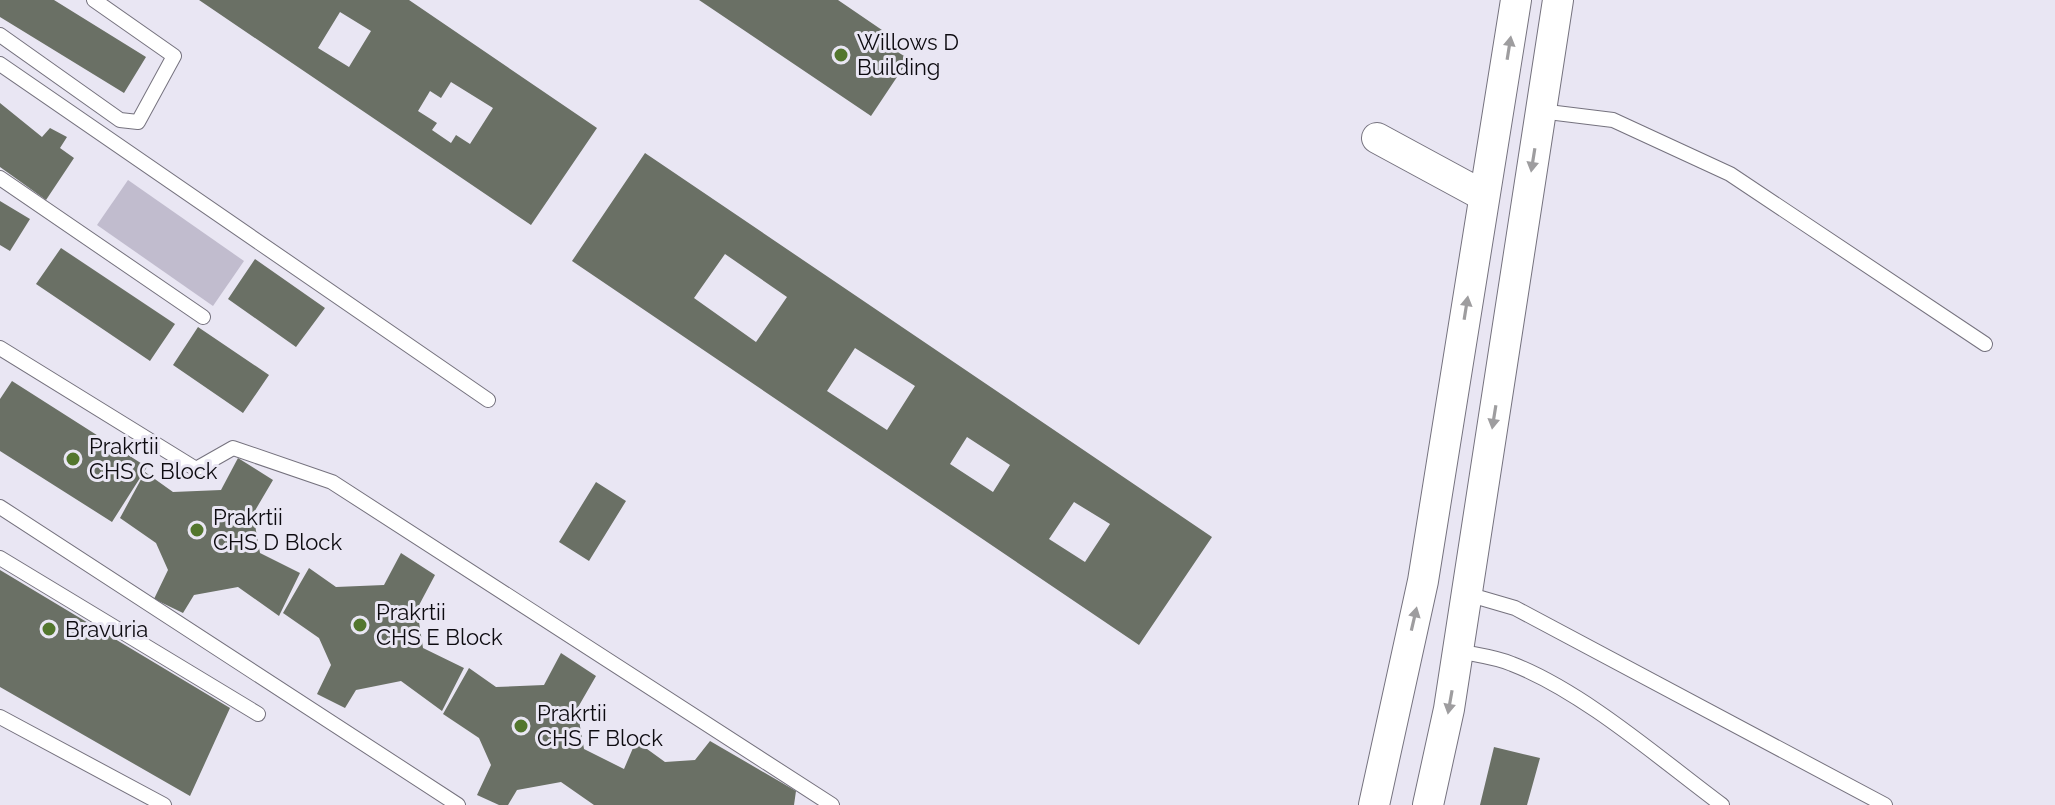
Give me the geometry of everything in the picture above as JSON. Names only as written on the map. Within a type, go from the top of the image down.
[{"type":"street","points":[[1374,805],[1423,581],[1516,0]]},
{"type":"street","points":[[1428,805],[1458,651],[1558,0]]},
{"type":"street","points":[[1377,138],[1484,196]]},
{"type":"lane","points":[[0,35],[120,120],[138,122],[174,56],[94,0]]},
{"type":"lane","points":[[0,64],[488,400]]},
{"type":"lane","points":[[1540,111],[1613,120],[1730,174],[1985,344]]},
{"type":"lane","points":[[0,178],[203,317]]},
{"type":"lane","points":[[0,348],[196,469],[233,448],[332,482],[832,805]]},
{"type":"lane","points":[[0,507],[458,805]]},
{"type":"lane","points":[[0,558],[258,714]]},
{"type":"lane","points":[[1467,594],[1515,608],[1885,805]]},
{"type":"lane","points":[[1458,651],[1509,662],[1556,687],[1626,732],[1722,805]]},
{"type":"lane","points":[[0,717],[164,805]]},
{"type":"shaded area","points":[[128,180],[244,261],[213,306],[97,225]]},
{"type":"building","points":[[0,0],[54,0],[146,57],[124,93],[0,17]]},
{"type":"building","points":[[199,0],[409,0],[597,128],[531,225]],"holes":[[[340,12],[371,31],[349,67],[318,48]],[[451,82],[493,108],[470,144],[456,135],[451,143],[432,130],[437,123],[418,111],[430,91],[441,98]]]},
{"type":"building","name":"Willows D Building","points":[[699,0],[838,0],[901,43],[896,51],[909,59],[871,116]]},
{"type":"building","points":[[0,103],[42,137],[50,128],[67,137],[60,148],[74,158],[46,200],[0,167]]},
{"type":"building","points":[[645,153],[1212,537],[1139,645],[572,261]],"holes":[[[725,254],[787,297],[756,342],[694,298]],[[855,348],[915,386],[887,430],[827,391]],[[967,437],[1010,465],[993,492],[950,464]],[[1074,502],[1110,524],[1085,562],[1049,539]]]},
{"type":"building","points":[[0,201],[30,219],[10,251],[0,245]]},
{"type":"building","points":[[61,248],[175,324],[150,361],[36,284]]},
{"type":"building","points":[[255,259],[325,308],[296,347],[228,299]]},
{"type":"building","points":[[198,327],[269,375],[243,413],[173,365]]},
{"type":"building","name":"Prakrtii CHS C Block","points":[[12,381],[147,467],[112,522],[0,451],[0,399]]},
{"type":"building","name":"Prakrtii CHS D Block","points":[[238,458],[273,480],[253,514],[260,553],[300,573],[279,616],[238,587],[194,595],[183,613],[154,599],[168,570],[156,543],[120,518],[145,472],[173,492],[221,490]]},
{"type":"building","points":[[596,482],[626,501],[589,561],[559,542]]},
{"type":"building","name":"Prakrtii CHS E Block","points":[[401,553],[435,575],[417,609],[423,648],[464,668],[442,711],[401,681],[356,690],[345,708],[317,694],[331,665],[319,638],[283,613],[309,568],[336,587],[384,585]]},
{"type":"building","name":"Bravuria","points":[[0,570],[230,708],[190,796],[0,687]]},
{"type":"building","name":"Prakrtii CHS F Block","points":[[561,653],[596,676],[577,709],[584,749],[624,769],[636,741],[665,762],[695,760],[710,741],[796,791],[794,805],[594,805],[561,782],[517,790],[508,805],[499,805],[477,795],[491,765],[479,738],[443,714],[469,668],[496,687],[544,685]]},
{"type":"building","points":[[1494,747],[1540,758],[1527,805],[1480,805]]},
{"type":"place","name":"Willows D Building","points":[[841,55]]},
{"type":"place","name":"Prakrtii CHS C Block","points":[[73,459]]},
{"type":"place","name":"Prakrtii CHS D Block","points":[[197,530]]},
{"type":"place","name":"Prakrtii CHS E Block","points":[[360,625]]},
{"type":"place","name":"Bravuria","points":[[49,629]]},
{"type":"place","name":"Prakrtii CHS F Block","points":[[521,726]]}]
